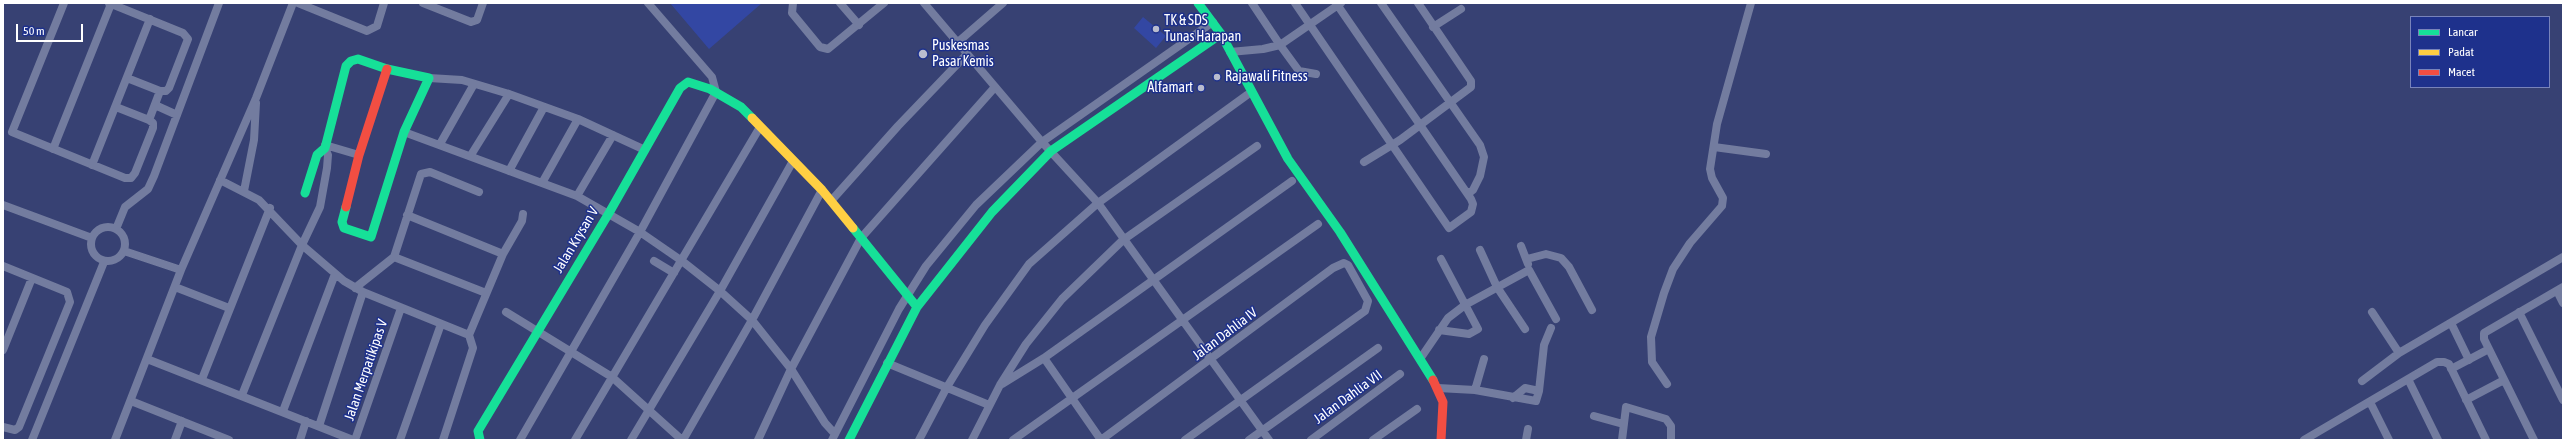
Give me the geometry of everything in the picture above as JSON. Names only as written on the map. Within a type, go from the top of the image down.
[{"type":"street","points":[[64,3],[12,132],[125,178],[133,176],[153,128],[153,123],[116,107]]},
{"type":"street","points":[[53,149],[110,3],[183,33],[188,39],[169,88],[160,91],[127,78]]},
{"type":"street","points":[[116,229],[126,207],[148,189],[219,3]]},
{"type":"street","points":[[115,440],[181,270],[256,98],[292,3]]},
{"type":"street","points":[[298,3],[367,31],[377,26],[384,3]]},
{"type":"street","points":[[423,3],[471,22],[477,20],[483,3]]},
{"type":"street","points":[[520,440],[640,232],[716,92],[712,77],[648,3]]},
{"type":"street","points":[[793,3],[792,13],[824,49],[832,48],[884,3]]},
{"type":"street","points":[[840,3],[858,25]]},
{"type":"street","points":[[958,42],[1003,3]]},
{"type":"street","points":[[1198,3],[1213,22],[1220,34],[1288,159],[1340,232],[1438,388],[1443,402],[1441,440]]},
{"type":"street","points":[[1252,3],[1299,71],[1307,74],[1316,74]]},
{"type":"street","points":[[1230,52],[1263,49],[1280,44],[1310,26],[1339,4],[1468,194],[1473,204],[1472,211],[1449,228],[1310,26],[1295,3]]},
{"type":"street","points":[[1381,3],[1483,153],[1480,176],[1473,190],[1468,194]]},
{"type":"street","points":[[1364,162],[1392,145],[1470,89],[1471,83],[1433,28],[1418,3]]},
{"type":"street","points":[[1667,384],[1652,362],[1652,337],[1664,293],[1673,269],[1690,243],[1722,206],[1723,198],[1711,174],[1717,124],[1751,3]]},
{"type":"street","points":[[929,5],[995,87],[1042,142],[1098,203],[1123,240],[1269,440]]},
{"type":"street","points":[[1433,28],[1461,9]]},
{"type":"street","points":[[92,164],[150,20]]},
{"type":"street","points":[[404,132],[471,155],[577,196],[640,232],[682,261],[720,291],[752,320],[791,369],[834,437],[907,296],[926,266],[976,205],[1042,142],[1213,22]]},
{"type":"street","points":[[849,440],[887,363],[917,307],[992,212],[1051,151],[1220,34]]},
{"type":"street","points":[[831,201],[898,126],[967,54]]},
{"type":"street","points":[[305,193],[317,155],[325,147],[346,66],[351,61],[358,59],[387,69],[429,78],[462,80],[509,94],[578,119],[646,150]]},
{"type":"street","points":[[387,69],[359,155],[342,222],[344,228],[348,231],[371,236],[404,132],[429,78]]},
{"type":"street","name":"Jalan Krysan V","points":[[480,440],[478,431],[646,150],[670,103],[683,85],[694,82],[716,92],[741,108],[822,190],[917,307]]},
{"type":"street","points":[[440,144],[474,84]]},
{"type":"street","points":[[758,440],[791,369],[861,238],[995,87]]},
{"type":"street","points":[[149,120],[160,91]]},
{"type":"street","points":[[471,155],[509,94]]},
{"type":"street","points":[[919,440],[946,387],[1007,292],[1029,264],[1098,203],[1247,95]]},
{"type":"street","points":[[244,191],[254,140],[256,98]]},
{"type":"street","points":[[155,105],[177,115]]},
{"type":"street","points":[[509,170],[544,107]]},
{"type":"street","points":[[542,183],[578,119]]},
{"type":"street","points":[[575,440],[760,127]]},
{"type":"street","points":[[577,196],[613,135]]},
{"type":"street","points":[[972,440],[1000,385],[1045,318],[1123,240],[1257,146]]},
{"type":"street","points":[[325,147],[359,155]]},
{"type":"street","points":[[242,395],[302,244],[320,207],[324,191],[328,155],[325,147]]},
{"type":"street","points":[[1714,147],[1766,154]]},
{"type":"street","points":[[631,440],[720,291],[793,161]]},
{"type":"street","points":[[319,426],[359,290],[394,257],[419,177],[427,171],[479,192]]},
{"type":"street","points":[[220,180],[244,191],[270,208],[302,244],[335,274],[359,290],[469,335]]},
{"type":"street","points":[[1000,385],[1044,358],[1292,181]]},
{"type":"street","points":[[506,312],[538,329],[612,377],[650,409],[682,440],[752,320],[822,190]]},
{"type":"street","points":[[3,205],[92,238]]},
{"type":"street","points":[[202,379],[270,208]]},
{"type":"street","points":[[443,440],[473,348],[469,335],[504,254],[522,221],[523,214]]},
{"type":"street","points":[[407,215],[504,254]]},
{"type":"street","points":[[1013,440],[1318,224]]},
{"type":"street","points":[[102,228],[116,229],[124,238],[124,251],[116,260],[104,262],[92,253],[92,238],[102,228]]},
{"type":"street","points":[[1521,246],[1527,259],[1529,270],[1556,319]]},
{"type":"street","points":[[1480,250],[1497,286],[1526,329]]},
{"type":"street","points":[[124,251],[181,270]]},
{"type":"street","points":[[1527,259],[1548,254],[1561,258],[1569,267],[1592,310]]},
{"type":"street","points":[[394,257],[486,293]]},
{"type":"street","points":[[2362,381],[2399,353],[2563,257]]},
{"type":"street","points":[[1439,330],[1465,334],[1476,332],[1478,327],[1441,259]]},
{"type":"street","points":[[654,261],[674,273]]},
{"type":"street","points":[[32,440],[104,262]]},
{"type":"street","name":"Jalan Dahlia IV","points":[[1101,440],[1340,264],[1348,265],[1359,282],[1368,305],[1362,314],[1241,400]]},
{"type":"street","points":[[3,266],[67,292],[70,302],[19,427],[15,430],[3,427]]},
{"type":"street","points":[[1420,360],[1448,318],[1465,305],[1497,286],[1529,270]]},
{"type":"street","points":[[283,411],[335,274]]},
{"type":"street","points":[[3,350],[32,278]]},
{"type":"street","points":[[175,287],[229,308]]},
{"type":"street","points":[[2534,440],[2484,339],[2484,333],[2560,289],[2563,303]]},
{"type":"street","name":"Jalan Merpatikipas V","points":[[354,440],[401,308]]},
{"type":"street","points":[[2372,312],[2399,353]]},
{"type":"street","points":[[2519,312],[2563,400]]},
{"type":"street","points":[[2451,323],[2469,360]]},
{"type":"street","points":[[400,440],[441,324]]},
{"type":"street","points":[[1438,388],[1475,390],[1534,401],[1539,391],[1544,345],[1551,328]]},
{"type":"street","points":[[1249,440],[1378,348]]},
{"type":"street","points":[[2451,369],[2489,349]]},
{"type":"street","points":[[1044,358],[1101,440]]},
{"type":"street","points":[[147,359],[202,379],[354,440]]},
{"type":"street","points":[[1475,390],[1484,359]]},
{"type":"street","points":[[2304,440],[2437,362],[2449,364],[2486,440]]},
{"type":"street","points":[[887,363],[989,405]]},
{"type":"street","name":"Jalan Dahlia VII","points":[[1311,440],[1400,374]]},
{"type":"street","points":[[2408,379],[2438,440]]},
{"type":"street","points":[[2466,400],[2504,380]]},
{"type":"street","points":[[1513,398],[1525,388],[1539,391]]},
{"type":"street","points":[[1185,440],[1241,400]]},
{"type":"street","points":[[131,401],[229,440]]},
{"type":"street","points":[[2370,402],[2389,440]]},
{"type":"street","points":[[1622,440],[1626,407],[1662,417],[1671,426],[1671,440]]},
{"type":"street","points":[[1373,440],[1417,409]]},
{"type":"street","points":[[1594,416],[1623,424]]},
{"type":"street","points":[[175,440],[182,421]]},
{"type":"street","points":[[300,440],[306,421]]},
{"type":"street","points":[[1526,440],[1528,429]]},
{"type":"shaded area","points":[[670,3],[762,3],[709,49]]},
{"type":"shaded area","points":[[1143,17],[1166,36],[1156,48],[1134,28]]},
{"type":"traffic: fast","points":[[1198,3],[1221,34],[1288,159],[1340,232],[1433,380]]},
{"type":"traffic: fast","points":[[849,440],[917,307],[992,212],[1051,151],[1221,34]]},
{"type":"traffic: fast","points":[[305,193],[317,155],[325,148],[346,66],[351,61],[358,59],[387,69],[429,78],[404,132],[371,237],[344,228],[342,222],[346,207]]},
{"type":"traffic: fast","points":[[480,440],[478,431],[609,213],[680,88],[688,82],[710,89],[741,107],[752,118]]},
{"type":"traffic: fast","points":[[853,228],[917,307]]},
{"type":"traffic: slow","points":[[752,118],[822,190],[853,228]]},
{"type":"traffic: jam","points":[[346,207],[359,155],[387,69]]},
{"type":"traffic: jam","points":[[1433,380],[1443,402],[1441,440]]},
{"type":"place","name":"TK & SDS Tunas Harapan","points":[[1156,29]]},
{"type":"place","name":"Puskesmas Pasar Kemis","points":[[923,54]]},
{"type":"place","name":"Rajawali Fitness","points":[[1217,77]]},
{"type":"place","name":"Alfamart","points":[[1201,88]]}]
